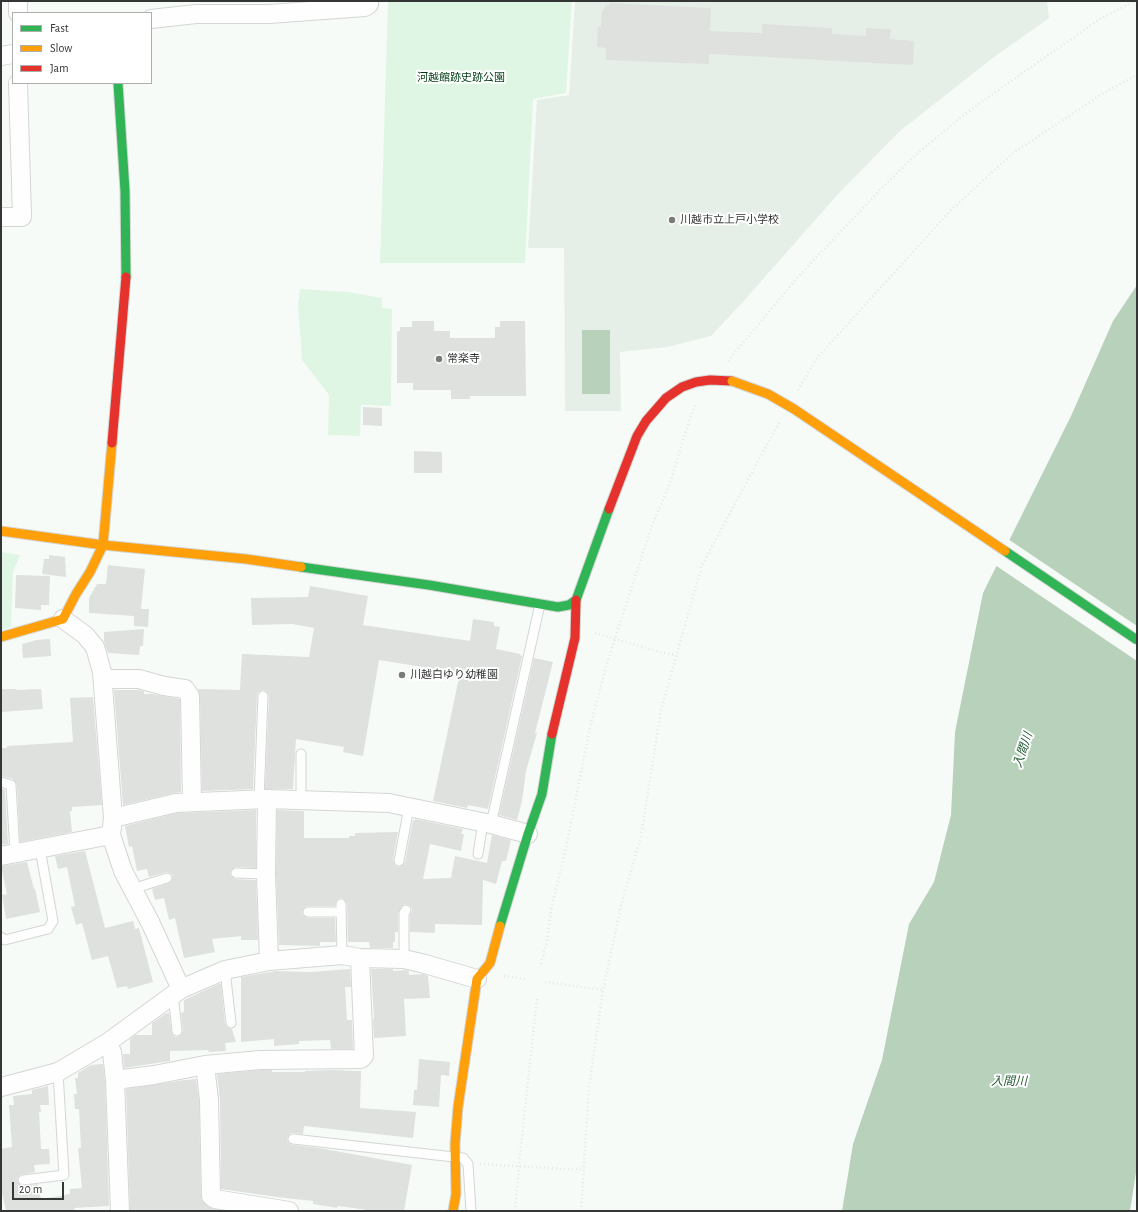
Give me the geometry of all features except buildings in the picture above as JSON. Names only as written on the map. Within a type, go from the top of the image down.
[{"type":"street","points":[[18,1],[18,12]]},
{"type":"street","points":[[152,19],[196,14],[269,14],[365,7],[369,4],[369,1]]},
{"type":"street","points":[[1,56],[12,54]]},
{"type":"street","points":[[1,217],[22,217],[18,84]]},
{"type":"street","points":[[1,637],[64,619],[103,545],[126,286],[126,191],[118,84]]},
{"type":"street","points":[[453,1211],[456,1194],[455,1144],[458,1107],[477,979],[490,963],[504,909],[542,794],[558,701],[575,638],[576,600],[623,470],[637,436],[646,421],[666,398],[682,387],[696,382],[710,380],[732,381],[768,394],[794,409],[1137,640]]},
{"type":"street","points":[[1,531],[103,545],[246,559],[429,585],[558,607],[569,605],[576,600]]},
{"type":"street","points":[[64,619],[85,635],[95,648],[102,672],[112,826],[123,871],[132,888],[177,992]]},
{"type":"street","points":[[102,679],[139,679],[164,686],[185,689],[190,696],[192,801]]},
{"type":"street","points":[[8,855],[40,849],[112,826],[163,805],[192,801],[263,799],[389,803],[487,823],[528,834]]},
{"type":"street","points":[[263,799],[269,961]]},
{"type":"street","points":[[1,1087],[58,1072],[106,1043],[177,992],[225,970],[269,961],[342,955],[360,958],[404,959],[477,979]]},
{"type":"street","points":[[115,1080],[154,1075],[205,1065],[260,1060],[361,1059],[364,1056],[360,958]]},
{"type":"street","points":[[106,1043],[112,1052],[115,1080],[120,1211]]},
{"type":"street","points":[[205,1065],[208,1100],[211,1196],[215,1200],[289,1211]]},
{"type":"lane","points":[[478,854],[487,823],[540,604]]},
{"type":"lane","points":[[263,696],[263,799]]},
{"type":"lane","points":[[301,754],[301,800]]},
{"type":"lane","points":[[1,782],[11,785],[8,855]]},
{"type":"lane","points":[[399,861],[409,807]]},
{"type":"lane","points":[[1,937],[5,940],[48,928],[53,921],[40,849]]},
{"type":"lane","points":[[236,873],[266,874]]},
{"type":"lane","points":[[132,888],[167,878]]},
{"type":"lane","points":[[308,912],[341,908],[342,955]]},
{"type":"lane","points":[[404,959],[404,913],[406,910]]},
{"type":"lane","points":[[225,970],[230,1023]]},
{"type":"lane","points":[[177,992],[177,1031]]},
{"type":"lane","points":[[24,1180],[64,1175],[58,1072]]},
{"type":"lane","points":[[293,1139],[463,1158],[468,1164],[471,1211]]},
{"type":"path","points":[[728,361],[797,278],[911,159],[961,117],[1018,76],[1100,19],[1135,1]]},
{"type":"path","points":[[798,390],[818,358],[951,210],[1012,154],[1106,92],[1137,75]]},
{"type":"path","points":[[541,964],[547,941],[551,910],[567,842],[591,723],[608,660],[651,528],[671,480],[689,420],[698,400]]},
{"type":"path","points":[[581,1211],[589,1087],[603,990],[620,906],[641,836],[661,710],[702,565],[783,417]]},
{"type":"path","points":[[589,632],[676,655]]},
{"type":"path","points":[[498,975],[525,979]]},
{"type":"path","points":[[545,982],[603,990]]},
{"type":"path","points":[[515,1211],[538,997]]},
{"type":"path","points":[[486,1164],[584,1169]]},
{"type":"shaded area","name":"川越市立上戸小学校","points":[[575,1],[1047,1],[1049,18],[990,60],[900,131],[839,193],[711,336],[668,347],[620,352],[621,411],[565,411],[564,248],[528,248],[537,100],[569,95]]},
{"type":"green space","name":"河越館跡史跡公園","points":[[388,1],[572,1],[566,93],[533,99],[525,263],[380,263]]},
{"type":"green space","points":[[300,289],[348,292],[382,298],[382,308],[392,309],[391,406],[361,405],[360,436],[328,435],[329,395],[302,360],[298,305]]},
{"type":"green space","points":[[1,552],[20,555],[13,572],[11,627],[1,630]]},
{"type":"water","name":"入間川","points":[[1137,285],[1137,1166],[1130,1211],[842,1211],[853,1144],[882,1060],[909,924],[934,882],[951,815],[955,732],[983,593],[1071,416],[1113,321]]},
{"type":"water","points":[[582,330],[610,330],[610,394],[582,394]]},
{"type":"pier","points":[[1008,539],[1137,626],[1137,661],[995,565]]},
{"type":"traffic: fast","points":[[118,84],[125,191],[126,277]]},
{"type":"traffic: fast","points":[[301,567],[429,585],[558,607],[569,605],[576,600],[609,509]]},
{"type":"traffic: fast","points":[[1005,551],[1137,640]]},
{"type":"traffic: fast","points":[[500,926],[528,834],[542,794],[552,734]]},
{"type":"traffic: slow","points":[[732,381],[768,394],[794,409],[1005,551]]},
{"type":"traffic: slow","points":[[1,637],[63,619],[90,572],[103,545],[112,443]]},
{"type":"traffic: slow","points":[[1,531],[103,545],[246,559],[301,567]]},
{"type":"traffic: slow","points":[[453,1211],[456,1194],[455,1144],[458,1107],[477,979],[490,963],[500,926]]},
{"type":"traffic: jam","points":[[112,443],[126,277]]},
{"type":"traffic: jam","points":[[609,509],[637,436],[646,421],[666,398],[682,387],[696,382],[710,380],[732,381]]},
{"type":"traffic: jam","points":[[552,734],[575,638],[576,600]]},
{"type":"place","name":"川越市立上戸小学校","points":[[672,220]]},
{"type":"place","name":"常楽寺","points":[[439,359]]},
{"type":"place","name":"川越白ゆり幼稚園","points":[[402,675]]}]
